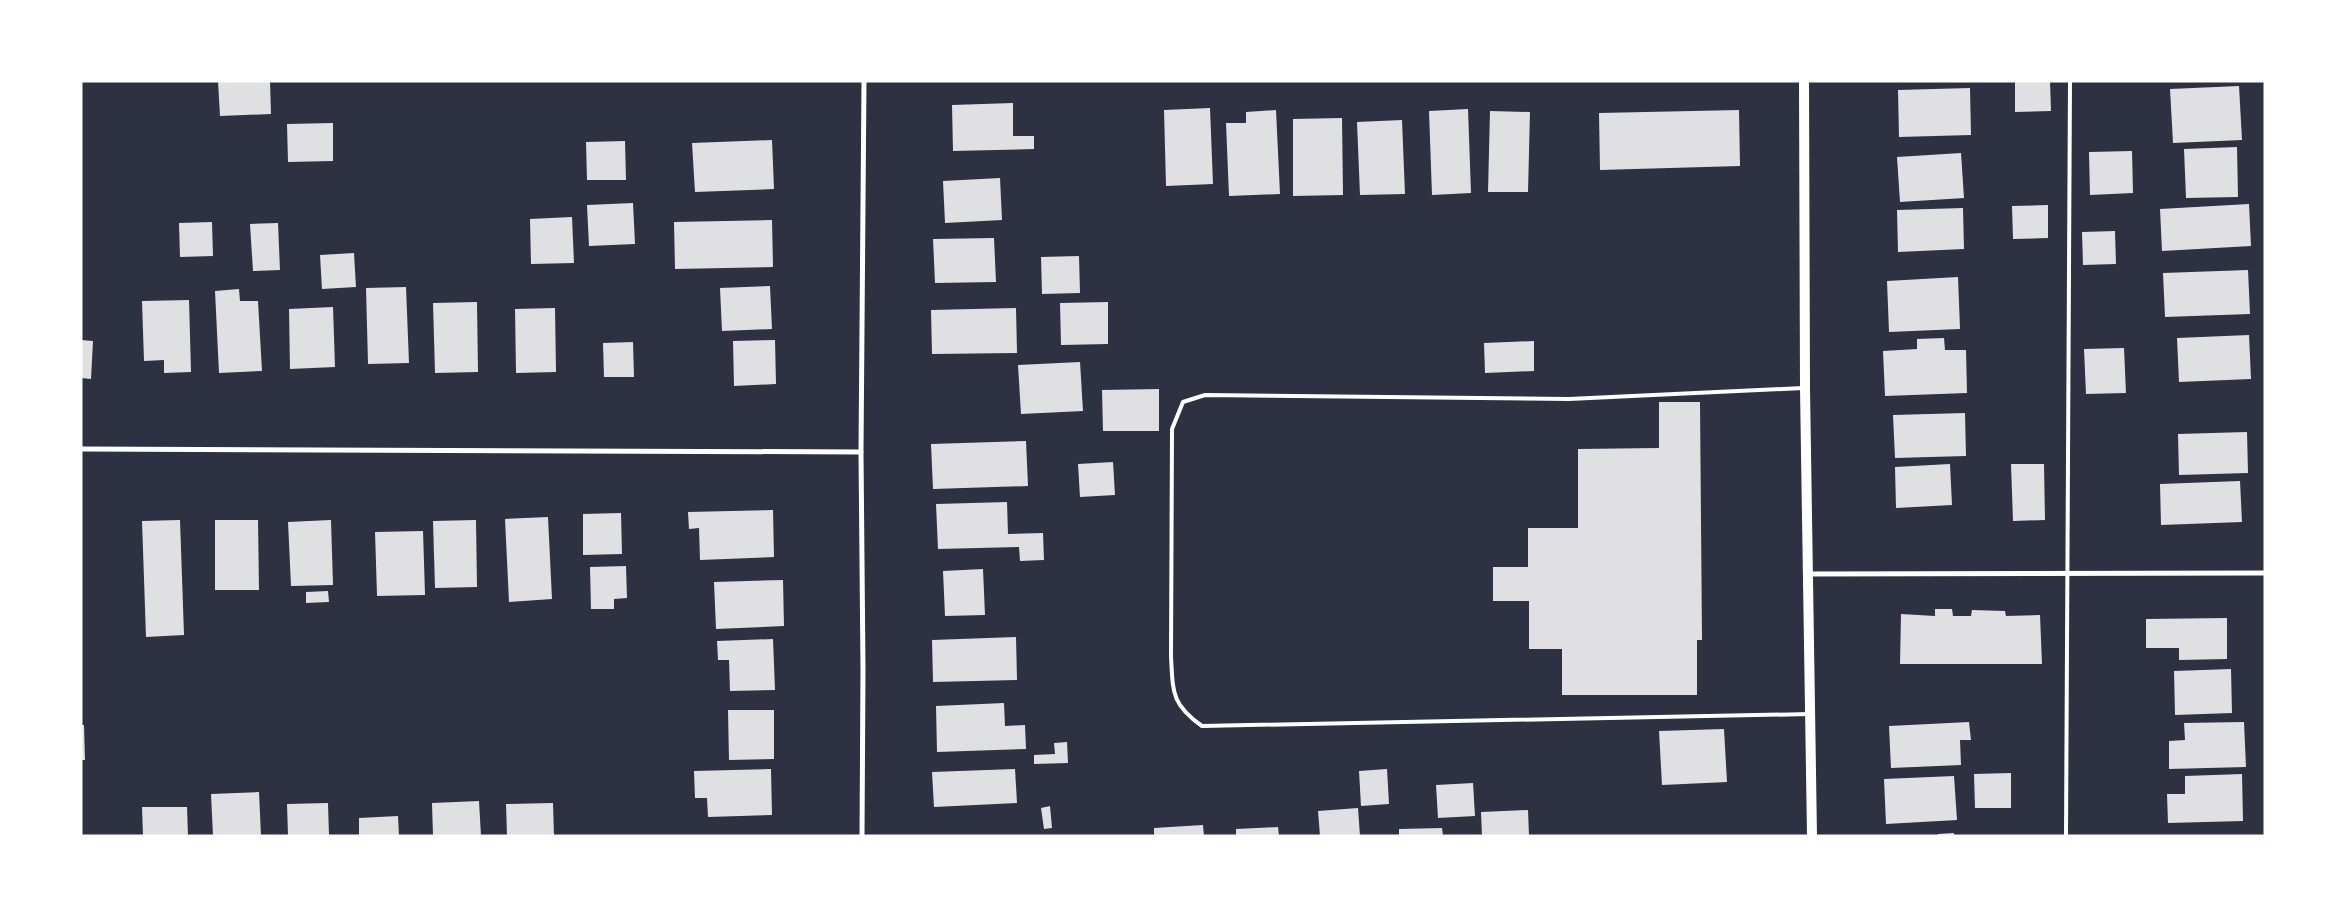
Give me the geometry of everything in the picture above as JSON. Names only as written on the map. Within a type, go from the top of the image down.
[{"type":"main road","points":[[1804,81],[1805,388],[1812,836]]},
{"type":"street","points":[[862,836],[861,452],[864,81]]},
{"type":"street","points":[[81,449],[861,452]]},
{"type":"street","points":[[1808,574],[2265,573]]},
{"type":"lane","points":[[2066,836],[2070,81]]},
{"type":"lane","points":[[1805,388],[1569,399],[1205,395],[1183,402],[1172,429],[1171,656],[1173,690],[1183,713],[1202,726],[1810,714]]},
{"type":"building","points":[[218,81],[270,81],[271,114],[220,116]]},
{"type":"building","points":[[2015,81],[2050,81],[2051,111],[2015,112]]},
{"type":"building","points":[[2239,86],[2242,140],[2173,143],[2170,89]]},
{"type":"building","points":[[1970,88],[1971,135],[1899,137],[1898,90]]},
{"type":"building","points":[[1013,103],[1013,136],[1034,136],[1034,149],[953,151],[952,105]]},
{"type":"building","points":[[1210,108],[1213,184],[1166,186],[1164,110]]},
{"type":"building","points":[[1468,109],[1471,193],[1432,195],[1429,111]]},
{"type":"building","points":[[1276,110],[1280,194],[1229,196],[1226,123],[1246,123],[1246,112]]},
{"type":"building","points":[[1739,110],[1740,166],[1600,170],[1599,113]]},
{"type":"building","points":[[1490,111],[1530,112],[1528,192],[1488,192]]},
{"type":"building","points":[[1342,118],[1343,195],[1293,196],[1293,119]]},
{"type":"building","points":[[1402,120],[1405,194],[1360,195],[1357,122]]},
{"type":"building","points":[[333,123],[333,161],[288,162],[287,124]]},
{"type":"building","points":[[772,140],[774,189],[695,192],[692,143]]},
{"type":"building","points":[[625,141],[626,180],[587,180],[586,142]]},
{"type":"building","points":[[2237,147],[2238,197],[2186,198],[2184,149]]},
{"type":"building","points":[[2132,151],[2133,193],[2090,195],[2089,152]]},
{"type":"building","points":[[1961,153],[1964,198],[1900,202],[1897,157]]},
{"type":"building","points":[[1000,178],[1002,220],[945,223],[943,181]]},
{"type":"building","points":[[633,203],[635,244],[589,246],[587,205]]},
{"type":"building","points":[[2249,204],[2251,246],[2162,251],[2160,209]]},
{"type":"building","points":[[2048,205],[2048,238],[2013,239],[2012,206]]},
{"type":"building","points":[[1963,208],[1964,249],[1898,252],[1897,210]]},
{"type":"building","points":[[572,217],[574,263],[531,264],[530,219]]},
{"type":"building","points":[[772,220],[773,267],[675,269],[674,222]]},
{"type":"building","points":[[212,222],[213,256],[180,257],[179,223]]},
{"type":"building","points":[[278,223],[280,270],[253,271],[250,224]]},
{"type":"building","points":[[2115,231],[2116,264],[2083,265],[2082,232]]},
{"type":"building","points":[[994,238],[996,282],[935,283],[933,239]]},
{"type":"building","points":[[354,253],[356,287],[322,289],[320,255]]},
{"type":"building","points":[[1079,256],[1080,293],[1042,294],[1041,257]]},
{"type":"building","points":[[2248,270],[2250,314],[2165,317],[2163,273]]},
{"type":"building","points":[[1958,277],[1960,329],[1889,332],[1887,281]]},
{"type":"building","points":[[770,286],[772,329],[722,331],[720,288]]},
{"type":"building","points":[[406,287],[409,363],[368,364],[366,288]]},
{"type":"building","points":[[239,289],[240,301],[258,301],[262,371],[219,373],[215,291]]},
{"type":"building","points":[[189,300],[191,372],[164,373],[164,360],[144,361],[142,301]]},
{"type":"building","points":[[477,302],[478,372],[435,373],[433,303]]},
{"type":"building","points":[[1108,302],[1108,344],[1061,345],[1060,303]]},
{"type":"building","points":[[333,307],[335,367],[290,369],[289,309]]},
{"type":"building","points":[[555,308],[556,372],[516,373],[515,309]]},
{"type":"building","points":[[1016,308],[1017,353],[932,354],[931,310]]},
{"type":"building","points":[[2249,335],[2251,379],[2179,382],[2177,338]]},
{"type":"building","points":[[1944,338],[1945,350],[1966,350],[1967,393],[1885,396],[1883,351],[1917,349],[1917,339]]},
{"type":"building","points":[[81,340],[93,341],[91,379],[81,378]]},
{"type":"building","points":[[775,340],[776,384],[734,386],[733,341]]},
{"type":"building","points":[[1534,341],[1534,371],[1485,373],[1484,343]]},
{"type":"building","points":[[633,342],[634,377],[604,377],[603,343]]},
{"type":"building","points":[[2124,348],[2126,393],[2086,394],[2084,349]]},
{"type":"building","points":[[1080,362],[1083,411],[1021,414],[1018,365]]},
{"type":"building","points":[[1159,389],[1159,431],[1103,431],[1102,390]]},
{"type":"building","points":[[1659,402],[1700,402],[1702,640],[1697,640],[1697,695],[1562,695],[1562,649],[1529,649],[1529,601],[1493,601],[1493,567],[1528,567],[1528,528],[1578,528],[1578,449],[1659,448]]},
{"type":"building","points":[[1965,413],[1966,456],[1895,458],[1893,415]]},
{"type":"building","points":[[2247,432],[2248,473],[2179,475],[2178,434]]},
{"type":"building","points":[[1026,441],[1028,486],[933,489],[931,444]]},
{"type":"building","points":[[1113,462],[1115,495],[1080,497],[1078,464]]},
{"type":"building","points":[[1950,464],[1952,505],[1896,508],[1895,467]]},
{"type":"building","points":[[2011,464],[2044,464],[2045,520],[2013,521]]},
{"type":"building","points":[[2240,481],[2242,522],[2161,525],[2160,484]]},
{"type":"building","points":[[1007,502],[1008,534],[1043,533],[1044,560],[1020,561],[1019,547],[938,549],[936,504]]},
{"type":"building","points":[[773,510],[774,557],[700,560],[699,528],[689,529],[688,512]]},
{"type":"building","points":[[621,513],[622,554],[583,555],[583,514]]},
{"type":"building","points":[[548,517],[552,599],[509,602],[505,519]]},
{"type":"building","points":[[180,520],[184,635],[146,637],[142,521]]},
{"type":"building","points":[[215,520],[258,520],[259,590],[215,590]]},
{"type":"building","points":[[331,520],[333,585],[291,586],[288,522]]},
{"type":"building","points":[[476,520],[477,587],[435,588],[433,521]]},
{"type":"building","points":[[423,531],[425,595],[377,596],[375,532]]},
{"type":"building","points":[[626,566],[627,598],[614,599],[614,609],[591,609],[590,567]]},
{"type":"building","points":[[983,569],[985,615],[945,616],[943,571]]},
{"type":"building","points":[[783,580],[784,626],[716,629],[714,582]]},
{"type":"building","points":[[328,591],[329,602],[306,603],[306,592]]},
{"type":"building","points":[[1935,609],[1952,609],[1953,616],[1971,616],[1972,610],[2005,611],[2006,616],[2040,615],[2042,664],[1900,664],[1901,614],[1935,616]]},
{"type":"building","points":[[2227,618],[2227,659],[2179,660],[2179,648],[2146,648],[2146,619]]},
{"type":"building","points":[[1016,637],[1017,680],[933,682],[932,640]]},
{"type":"building","points":[[773,639],[775,690],[730,691],[729,660],[718,660],[717,641]]},
{"type":"building","points":[[2231,669],[2232,713],[2175,715],[2174,671]]},
{"type":"building","points":[[1004,703],[1005,726],[1025,725],[1026,749],[937,752],[936,706]]},
{"type":"building","points":[[728,710],[774,710],[774,759],[729,760]]},
{"type":"building","points":[[1969,722],[1971,740],[1960,740],[1961,765],[1891,768],[1889,726]]},
{"type":"building","points":[[2244,722],[2246,767],[2169,769],[2169,741],[2185,740],[2184,723]]},
{"type":"building","points":[[81,725],[84,725],[85,760],[81,760]]},
{"type":"building","points":[[1724,729],[1727,782],[1662,785],[1659,731]]},
{"type":"building","points":[[1067,742],[1068,763],[1034,764],[1034,755],[1055,754],[1054,743]]},
{"type":"building","points":[[771,769],[772,815],[708,817],[707,798],[695,798],[694,771]]},
{"type":"building","points":[[1015,769],[1017,803],[934,807],[932,772]]},
{"type":"building","points":[[1387,769],[1389,804],[1361,806],[1359,771]]},
{"type":"building","points":[[2011,773],[2011,808],[1975,808],[1974,774]]},
{"type":"building","points":[[2242,774],[2243,821],[2168,823],[2167,794],[2185,794],[2185,776]]},
{"type":"building","points":[[1954,776],[1957,820],[1886,824],[1884,779]]},
{"type":"building","points":[[1473,783],[1475,816],[1438,818],[1436,785]]},
{"type":"building","points":[[259,792],[261,836],[213,836],[211,794]]},
{"type":"building","points":[[479,801],[481,836],[433,836],[432,803]]},
{"type":"building","points":[[328,803],[329,836],[288,836],[287,804]]},
{"type":"building","points":[[553,803],[554,836],[507,836],[506,804]]},
{"type":"building","points":[[1050,806],[1052,828],[1044,829],[1041,808]]},
{"type":"building","points":[[142,807],[187,807],[188,836],[143,836]]},
{"type":"building","points":[[1358,808],[1360,836],[1320,836],[1318,811]]},
{"type":"building","points":[[1528,810],[1529,836],[1482,836],[1481,812]]},
{"type":"building","points":[[398,816],[399,836],[359,836],[359,818]]},
{"type":"building","points":[[1203,825],[1204,836],[1154,836],[1154,828]]},
{"type":"building","points":[[1278,827],[1279,836],[1236,836],[1236,829]]},
{"type":"building","points":[[1442,828],[1443,836],[1399,836],[1399,829]]},
{"type":"building","points":[[1954,833],[1954,836],[1938,836],[1938,834]]}]
